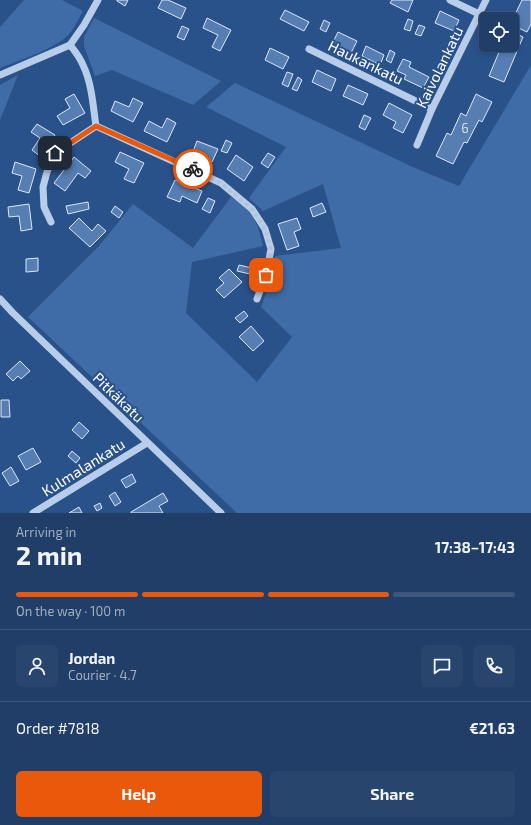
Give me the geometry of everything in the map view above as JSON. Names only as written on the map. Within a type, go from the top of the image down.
[{"type":"street","points":[[0,75],[70,45],[84,25],[98,0]]},
{"type":"street","points":[[450,0],[479,14]]},
{"type":"street","name":"Kaivolankatu","points":[[480,12],[486,0]]},
{"type":"street","name":"Kaivolankatu","points":[[417,145],[432,109],[479,14]]},
{"type":"street","points":[[70,45],[84,66],[89,81],[96,126]]},
{"type":"street","name":"Haukankatu","points":[[309,49],[432,109]]},
{"type":"street","points":[[51,222],[44,207],[43,187],[47,172],[55,153],[96,126]]},
{"type":"street","points":[[96,126],[221,183],[252,209],[265,229],[271,249],[266,275],[257,299]]},
{"type":"street","name":"Pitkäkatu","points":[[0,299],[221,513]]},
{"type":"street","name":"Kulmalankatu","points":[[34,513],[147,443]]},
{"type":"shaded area","points":[[24,0],[62,0],[83,11],[72,31],[64,39],[37,54],[0,68],[0,27]]},
{"type":"shaded area","points":[[94,18],[221,81],[193,105],[112,70],[95,76],[84,46],[84,37]]},
{"type":"shaded area","points":[[531,65],[531,513],[237,513],[28,317],[99,246],[133,204],[193,248],[231,197],[248,208],[258,227],[263,246],[192,262],[186,313],[257,382],[292,337],[261,307],[270,282],[275,256],[341,248],[323,184],[263,211],[249,198],[286,147],[206,107],[235,83],[415,168],[459,186]]},
{"type":"shaded area","points":[[18,75],[0,120],[0,85]]},
{"type":"building","points":[[117,0],[128,0],[125,6]]},
{"type":"building","points":[[162,0],[168,0],[186,8],[181,19],[158,8]]},
{"type":"building","points":[[392,0],[413,0],[408,12],[390,3]]},
{"type":"building","points":[[522,0],[531,0],[531,24],[527,32],[519,28],[519,12],[516,12]]},
{"type":"building","points":[[285,10],[309,22],[304,31],[280,19]]},
{"type":"building","points":[[440,11],[459,20],[454,31],[435,23]]},
{"type":"building","points":[[207,18],[231,30],[220,51],[212,47],[218,35],[203,28]]},
{"type":"building","points":[[408,19],[413,21],[410,31],[404,29]]},
{"type":"building","points":[[324,20],[330,23],[326,32],[320,29]]},
{"type":"building","points":[[419,25],[425,27],[421,36],[415,34]]},
{"type":"building","points":[[182,26],[189,29],[184,40],[177,37]]},
{"type":"building","points":[[338,32],[357,41],[351,53],[332,44]]},
{"type":"building","points":[[519,35],[523,37],[519,46]]},
{"type":"building","points":[[366,46],[384,55],[380,65],[362,56]]},
{"type":"building","points":[[270,48],[289,57],[283,69],[265,60]]},
{"type":"building","points":[[390,50],[395,53],[391,63],[386,60]]},
{"type":"building","points":[[499,52],[517,52],[504,82],[489,76]]},
{"type":"building","points":[[403,59],[411,62],[409,67],[429,77],[423,88],[404,79],[406,75],[397,71]]},
{"type":"building","points":[[317,70],[336,79],[331,91],[312,82]]},
{"type":"building","points":[[287,72],[293,74],[288,87],[282,84]]},
{"type":"building","points":[[298,77],[302,80],[297,91],[292,89]]},
{"type":"building","points":[[348,85],[368,94],[363,105],[343,96]]},
{"type":"building","points":[[74,94],[85,113],[63,125],[57,116],[70,108],[65,99]]},
{"type":"building","points":[[476,94],[492,102],[482,122],[479,120],[467,143],[464,142],[453,164],[436,156],[447,133],[451,135],[461,113],[466,116]]},
{"type":"building","points":[[133,98],[143,103],[133,122],[111,111],[115,101],[129,107]]},
{"type":"building","points":[[389,103],[412,115],[403,133],[393,128],[396,122],[383,115]]},
{"type":"building","points":[[364,115],[371,118],[365,130],[359,127]]},
{"type":"building","points":[[167,118],[176,123],[167,142],[144,131],[149,121],[162,128]]},
{"type":"building","points":[[37,124],[55,135],[41,157],[32,150],[40,138],[31,132]]},
{"type":"building","points":[[226,140],[232,143],[227,153],[221,151]]},
{"type":"building","points":[[197,141],[218,149],[212,162],[192,154]]},
{"type":"building","points":[[120,152],[144,163],[134,183],[124,179],[129,169],[115,162]]},
{"type":"building","points":[[268,153],[275,157],[268,168],[261,163]]},
{"type":"building","points":[[236,155],[253,167],[244,181],[227,169]]},
{"type":"building","points":[[74,157],[91,171],[85,178],[78,173],[65,191],[54,183]]},
{"type":"building","points":[[15,162],[36,169],[29,193],[18,190],[22,176],[12,173]]},
{"type":"building","points":[[175,180],[202,191],[197,203],[182,196],[180,202],[167,197]]},
{"type":"building","points":[[208,198],[215,201],[210,213],[202,209]]},
{"type":"building","points":[[88,202],[89,209],[68,214],[66,206]]},
{"type":"building","points":[[322,203],[326,212],[313,217],[310,208]]},
{"type":"building","points":[[29,204],[32,229],[21,231],[19,216],[9,217],[8,207]]},
{"type":"building","points":[[115,206],[123,212],[119,218],[111,212]]},
{"type":"building","points":[[79,218],[92,231],[98,224],[106,231],[90,247],[69,228]]},
{"type":"building","points":[[297,218],[301,229],[294,232],[299,246],[287,250],[278,224]]},
{"type":"building","points":[[38,258],[38,271],[26,272],[26,259]]},
{"type":"building","points":[[239,265],[252,268],[250,274],[237,271]]},
{"type":"building","points":[[229,269],[242,282],[224,298],[216,290],[224,283],[219,278]]},
{"type":"building","points":[[244,311],[248,316],[240,323],[235,318]]},
{"type":"building","points":[[251,326],[264,341],[253,351],[239,337]]},
{"type":"building","points":[[20,361],[30,371],[21,379],[18,376],[13,381],[6,374]]},
{"type":"building","points":[[1,400],[9,400],[10,417],[1,417]]},
{"type":"building","points":[[79,422],[89,431],[82,439],[72,430]]},
{"type":"building","points":[[33,448],[41,462],[26,470],[18,456]]},
{"type":"building","points":[[72,451],[80,458],[76,463],[68,456]]},
{"type":"building","points":[[11,467],[19,481],[10,486],[2,473]]},
{"type":"building","points":[[132,474],[136,482],[126,488],[121,480]]},
{"type":"building","points":[[115,492],[121,502],[115,506],[109,496]]},
{"type":"building","points":[[163,493],[168,501],[159,506],[163,513],[131,513],[131,512]]},
{"type":"building","points":[[100,503],[102,508],[97,511],[94,506]]},
{"type":"building","points":[[79,507],[82,513],[69,513]]},
{"type":"way so far","points":[[193,169],[221,183],[252,209],[265,229],[271,249],[266,275]]},
{"type":"route","points":[[55,153],[96,126],[193,169]]}]
